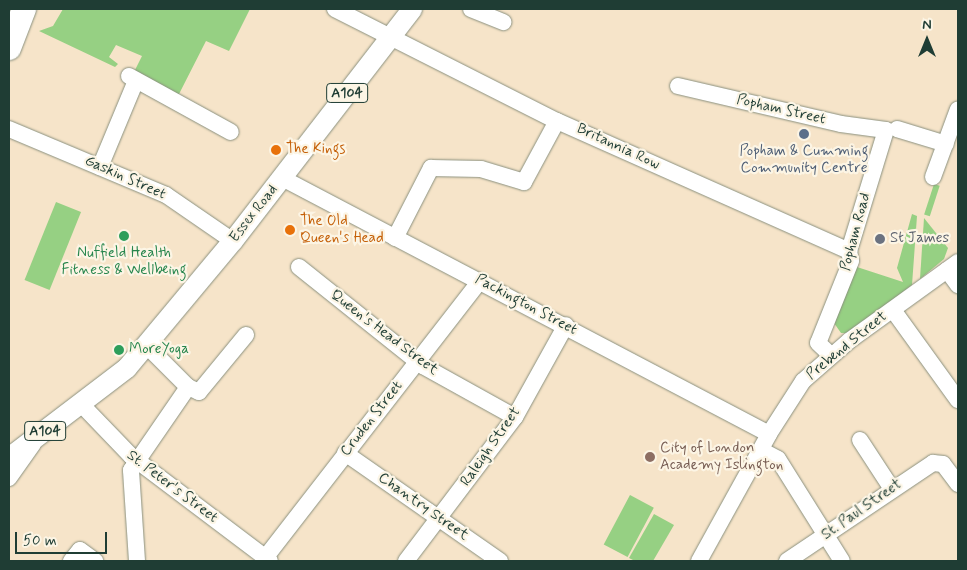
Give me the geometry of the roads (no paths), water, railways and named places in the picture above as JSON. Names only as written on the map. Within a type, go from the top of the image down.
[{"type":"highway","points":[[9,48],[24,9]]},
{"type":"main road","name":"Essex Road","points":[[82,405],[147,346],[233,241],[412,9]]},
{"type":"main road","name":"A104","points":[[9,458],[82,405]]},
{"type":"street","name":"Britannia Row","points":[[336,9],[389,39],[557,121],[848,251]]},
{"type":"street","points":[[472,9],[504,22]]},
{"type":"street","points":[[100,166],[132,80],[231,132]]},
{"type":"street","name":"Popham Street","points":[[678,86],[841,124],[891,130],[946,144]]},
{"type":"street","points":[[933,177],[958,109]]},
{"type":"street","points":[[395,238],[431,168],[481,169],[524,182],[557,121]]},
{"type":"street","name":"Gaskin Street","points":[[9,129],[166,195],[233,241]]},
{"type":"street","name":"Popham Road","points":[[831,355],[818,342],[851,261],[848,251],[891,130]]},
{"type":"street","name":"Packington Street","points":[[282,178],[566,325],[769,434]]},
{"type":"street","points":[[953,266],[958,284]]},
{"type":"street","name":"Prebend Street","points":[[700,560],[769,434],[803,381],[831,355],[953,266]]},
{"type":"street","name":"Queen's Head Street","points":[[303,275],[418,362],[514,417]]},
{"type":"street","name":"Cruden Street","points":[[267,560],[345,453],[480,281]]},
{"type":"street","points":[[893,310],[958,400]]},
{"type":"street","name":"Raleigh Street","points":[[406,561],[514,417],[566,325]]},
{"type":"street","points":[[137,561],[130,478],[136,459],[194,389],[246,336]]},
{"type":"street","points":[[147,346],[194,389]]},
{"type":"street","name":"St. Peter's Street","points":[[82,405],[136,459],[267,560]]},
{"type":"street","points":[[9,478],[39,436]]},
{"type":"street","points":[[860,440],[892,489]]},
{"type":"street","points":[[761,450],[778,459],[842,561]]},
{"type":"street","name":"Chantry Street","points":[[345,453],[500,561]]},
{"type":"street","name":"St. Paul Street","points":[[787,561],[827,537],[892,489],[938,462],[958,484]]},
{"type":"street","points":[[71,561],[80,550],[95,561]]},
{"type":"place","name":"Popham & Cumming Community Centre","points":[[804,134]]},
{"type":"place","name":"The Kings","points":[[276,150]]},
{"type":"place","name":"The Old Queen's Head","points":[[290,230]]},
{"type":"place","name":"Nuffield Health Fitness & Wellbeing","points":[[124,236]]},
{"type":"place","name":"St James","points":[[880,239]]},
{"type":"place","name":"MoreYoga","points":[[119,350]]},
{"type":"place","name":"City of London Academy Islington","points":[[650,457]]}]
